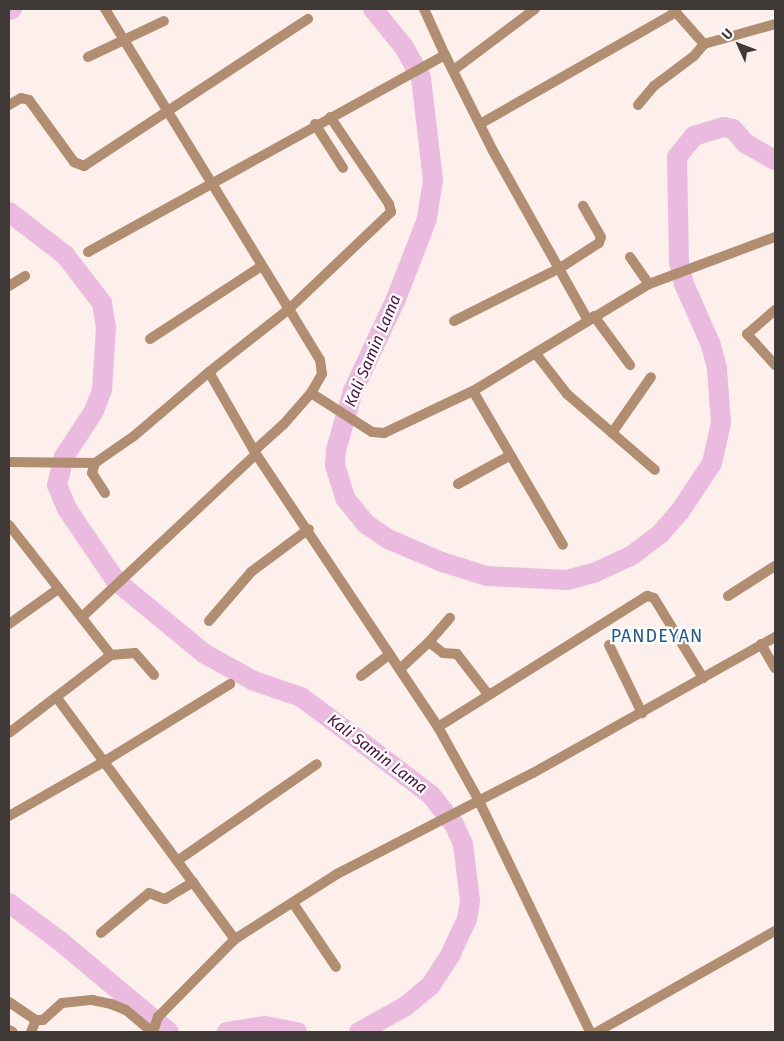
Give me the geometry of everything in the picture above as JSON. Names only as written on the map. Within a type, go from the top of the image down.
[{"type":"street","points":[[83,616],[114,590],[256,452],[311,393],[322,374],[322,364],[289,309],[260,267],[105,9]]},
{"type":"street","points":[[424,9],[445,55],[455,69],[480,124],[560,268],[591,318],[630,365]]},
{"type":"street","points":[[455,69],[521,13],[536,9]]},
{"type":"street","points":[[480,124],[674,10],[704,44]]},
{"type":"street","points":[[9,105],[21,98],[29,100],[79,166],[88,165],[308,19]]},
{"type":"street","points":[[88,57],[164,21]]},
{"type":"street","points":[[638,105],[654,86],[694,56],[704,44],[775,24]]},
{"type":"street","points":[[88,252],[316,124],[445,55]]},
{"type":"street","points":[[105,493],[92,473],[95,464],[134,436],[209,372],[289,309],[391,212],[389,204],[330,117]]},
{"type":"street","points":[[316,124],[343,168]]},
{"type":"street","points":[[454,320],[560,268],[600,241],[583,206]]},
{"type":"street","points":[[311,393],[364,427],[375,433],[384,434],[473,391],[649,284],[681,271],[717,262],[775,237]]},
{"type":"street","points":[[630,257],[649,284]]},
{"type":"street","points":[[150,339],[260,267]]},
{"type":"street","points":[[9,286],[25,276]]},
{"type":"street","points":[[775,310],[747,334],[775,365]]},
{"type":"street","points":[[536,354],[562,388],[655,470]]},
{"type":"street","points":[[209,372],[256,452],[309,529],[438,726],[478,799],[590,1032]]},
{"type":"street","points":[[612,433],[651,377]]},
{"type":"street","points":[[473,391],[564,544]]},
{"type":"street","points":[[458,484],[511,455]]},
{"type":"street","points":[[9,462],[95,464]]},
{"type":"street","points":[[9,525],[58,589],[83,616],[111,655]]},
{"type":"street","points":[[208,621],[251,572],[309,529]]},
{"type":"street","points":[[728,596],[775,566]]},
{"type":"street","points":[[9,624],[58,589]]},
{"type":"street","points":[[438,726],[487,693],[647,596],[654,598],[702,678]]},
{"type":"street","points":[[400,669],[429,642],[450,618]]},
{"type":"street","points":[[9,1002],[36,1020],[43,1020],[62,1003],[92,1000],[126,1010],[153,1032],[158,1017],[235,939],[338,874],[642,714],[775,637]]},
{"type":"street","points":[[429,642],[443,653],[457,654],[487,693]]},
{"type":"street","points":[[761,644],[775,668]]},
{"type":"street","points":[[609,645],[642,714]]},
{"type":"street","points":[[9,734],[111,655],[135,654],[154,675]]},
{"type":"street","points":[[361,676],[390,654]]},
{"type":"street","points":[[9,816],[105,762],[230,684]]},
{"type":"street","points":[[57,698],[235,939]]},
{"type":"street","points":[[177,861],[317,764]]},
{"type":"street","points":[[101,933],[149,893],[165,898],[193,882]]},
{"type":"street","points":[[293,903],[336,967]]},
{"type":"street","points":[[597,1032],[775,932]]},
{"type":"street","points":[[31,1032],[36,1020]]},
{"type":"street","points":[[9,1030],[13,1032]]},
{"type":"waterway","name":"Kali Samin Lama","points":[[373,9],[404,47],[421,78],[433,180],[427,219],[396,299],[353,391],[336,450],[335,465],[345,498],[366,524],[388,539],[442,562],[487,576],[567,580],[596,572],[631,556],[661,533],[681,510],[712,463],[721,423],[717,368],[711,345],[684,284],[679,262],[677,157],[694,136],[724,127],[733,129],[745,143],[775,160]]},
{"type":"waterway","name":"Kali Samin Lama","points":[[9,212],[65,255],[102,303],[106,327],[102,390],[94,411],[64,457],[57,485],[67,509],[116,581],[205,654],[254,681],[301,697],[364,744],[431,795],[454,824],[463,844],[470,901],[467,919],[451,954],[431,985],[406,1006],[359,1032]]},
{"type":"waterway","name":"Kali Samin Lama","points":[[9,903],[60,941],[169,1032]]},
{"type":"waterway","name":"Kali Samin Lama","points":[[227,1032],[265,1026],[297,1032]]},
{"type":"district","name":"PANDEYAN","points":[[657,636]]}]
